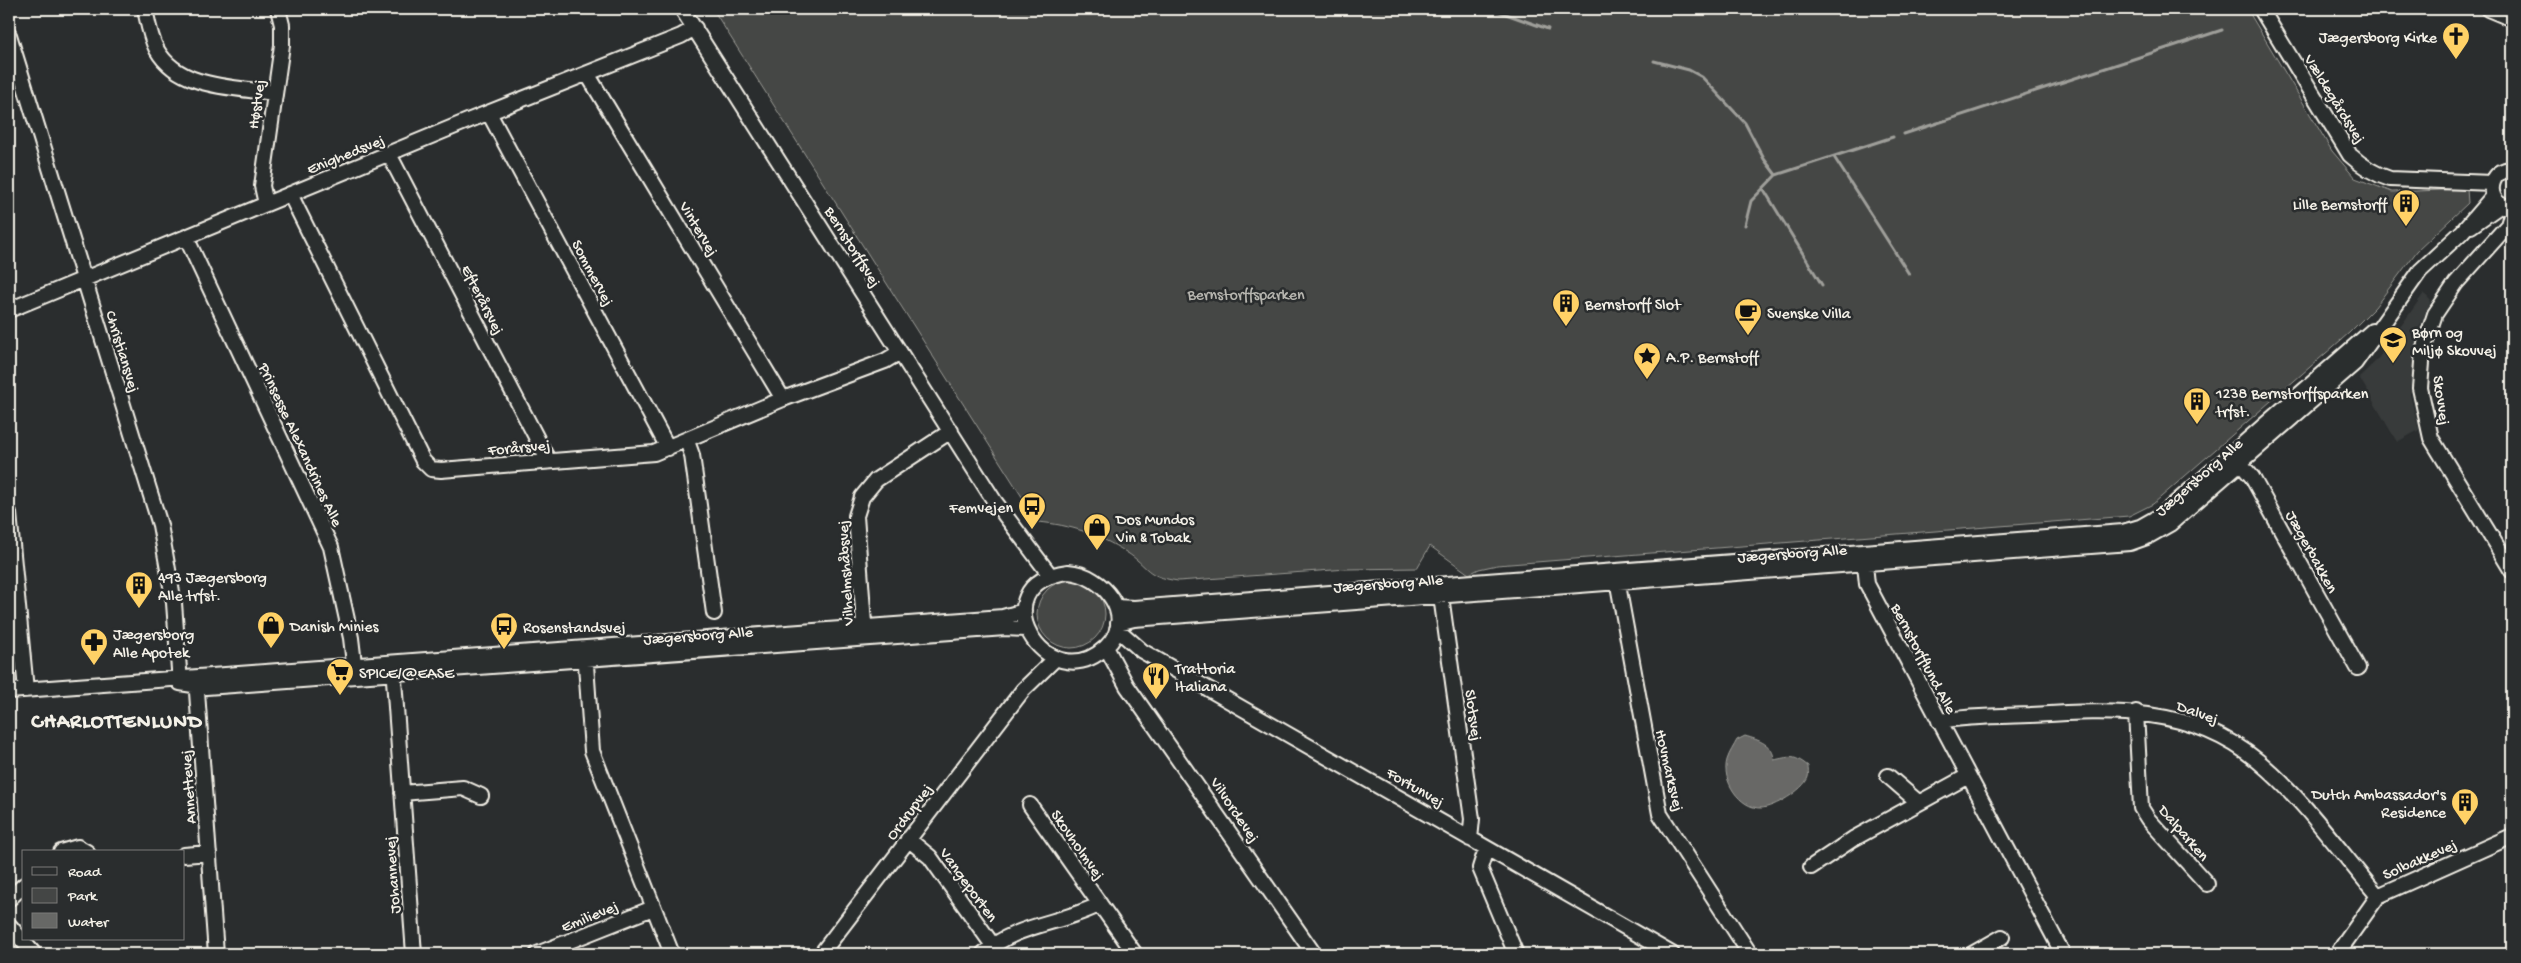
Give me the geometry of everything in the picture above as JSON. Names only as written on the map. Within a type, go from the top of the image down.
[{"type":"street","points":[[145,9],[150,33],[157,50],[167,63],[181,73],[195,80],[274,93]]},
{"type":"street","name":"Høstvej","points":[[266,204],[262,186],[282,45],[282,25],[278,9]]},
{"type":"street","name":"Bernstorffsvej","points":[[682,9],[951,431],[995,502],[1038,583]]},
{"type":"street","name":"Vældegårdsvej","points":[[2261,9],[2350,155],[2362,166],[2390,179],[2502,200]]},
{"type":"street","points":[[2488,9],[2512,19]]},
{"type":"street","name":"Enighedsvej","points":[[9,310],[488,113],[588,75],[681,36],[695,28]]},
{"type":"street","name":"Christiansvej","points":[[9,35],[160,525],[174,603],[180,680]]},
{"type":"street","name":"Vintervej","points":[[588,75],[783,399]]},
{"type":"street","name":"Sommervej","points":[[488,113],[668,448]]},
{"type":"street","name":"Efterårsvej","points":[[388,154],[548,460]]},
{"type":"street","points":[[2502,200],[2499,173],[2512,169]]},
{"type":"street","name":"Forårsvej","points":[[290,194],[423,461],[431,469],[441,470],[654,452],[668,448],[783,399],[885,361],[900,352]]},
{"type":"street","name":"Jægersborg Alle","points":[[1116,607],[1134,608],[1617,577],[1864,558],[2113,534],[2132,530],[2162,514],[2236,458],[2382,322],[2420,271],[2462,232],[2502,200]]},
{"type":"street","name":"Skovvej","points":[[2502,200],[2508,225],[2441,303],[2427,335],[2420,375],[2422,402],[2431,438],[2512,571]]},
{"type":"street","name":"Prinsesse Alexandrines Alle","points":[[186,237],[331,547],[341,588],[355,671]]},
{"type":"street","name":"Vilhelmshåbsvej","points":[[865,633],[856,516],[862,497],[876,480],[951,431]]},
{"type":"street","points":[[687,440],[692,455],[717,592],[714,613]]},
{"type":"street","name":"Jægerbakken","points":[[2236,458],[2252,477],[2358,668]]},
{"type":"street","name":"Bernstorffsvej","points":[[995,502],[1050,575]]},
{"type":"street","points":[[9,513],[26,690]]},
{"type":"street","name":"Bernstorfflund Alle","points":[[1864,558],[1867,584],[2063,954]]},
{"type":"street","points":[[1069,572],[1090,577],[1104,588],[1116,607],[1118,626],[1104,648],[1077,660],[1056,658],[1040,649],[1026,629],[1024,611],[1026,597],[1038,583],[1050,575],[1069,572]]},
{"type":"street","name":"Jægersborg Alle","points":[[1118,626],[1134,619],[1441,596],[1617,577]]},
{"type":"street","name":"Hovmarksvej","points":[[1617,577],[1660,814],[1750,954]]},
{"type":"street","name":"Slotsvej","points":[[1441,596],[1472,819],[1470,839]]},
{"type":"street","name":"Jægersborg Alle","points":[[865,633],[1003,617],[1024,611]]},
{"type":"street","name":"Fortunvej","points":[[1118,626],[1142,651],[1672,954]]},
{"type":"street","name":"Jægersborg Alle","points":[[9,691],[164,680],[197,681],[206,687],[355,671],[865,633],[1005,628],[1026,629]]},
{"type":"street","name":"Fortunvej","points":[[1104,648],[1142,651]]},
{"type":"street","name":"Vilvordevej","points":[[1104,648],[1127,686],[1314,954]]},
{"type":"street","name":"Ordrupvej","points":[[1023,690],[1040,649]]},
{"type":"street","points":[[585,654],[592,751],[672,954]]},
{"type":"street","name":"Ordrupvej","points":[[821,954],[1023,690],[1056,658]]},
{"type":"street","name":"Johannevej","points":[[394,668],[414,954]]},
{"type":"street","name":"Annettevej","points":[[197,681],[216,954]]},
{"type":"street","name":"Dalvej","points":[[1939,721],[2088,712],[2136,712],[2179,720],[2224,738],[2256,760],[2283,784],[2378,896]]},
{"type":"street","name":"Dalparken","points":[[2136,712],[2141,808],[2148,819],[2207,884]]},
{"type":"street","points":[[1888,776],[1918,802]]},
{"type":"street","points":[[1811,867],[1853,839],[1968,776]]},
{"type":"street","points":[[402,793],[463,788],[481,796]]},
{"type":"street","name":"Skovholmvej","points":[[1030,805],[1135,954]]},
{"type":"street","name":"Solbakkevej","points":[[2336,954],[2378,896],[2512,836]]},
{"type":"street","name":"Vangeporten","points":[[908,839],[930,857],[991,951]]},
{"type":"street","points":[[67,850],[78,846],[84,850]]},
{"type":"street","points":[[1486,849],[1480,868],[1516,954]]},
{"type":"street","points":[[185,855],[209,853]]},
{"type":"street","points":[[9,899],[22,887]]},
{"type":"street","name":"Skovholmvej","points":[[991,951],[1011,936],[1088,911],[1100,904]]},
{"type":"street","name":"Emilievej","points":[[537,954],[653,908]]},
{"type":"street","points":[[9,925],[34,954]]},
{"type":"street","points":[[1972,954],[2002,937]]},
{"type":"shaded area","name":"Børn og Miljø Skovvej","points":[[2424,293],[2431,301],[2418,330],[2410,394],[2419,430],[2397,442],[2359,377],[2377,360]]},
{"type":"green space","name":"Bernstorffsparken","points":[[715,9],[2247,9],[2332,151],[2355,178],[2392,192],[2467,189],[2468,203],[2417,251],[2375,307],[2349,333],[2153,504],[2129,516],[1497,565],[1479,569],[1469,574],[1430,546],[1417,568],[1347,569],[1178,581],[1153,574],[1134,557],[1095,535],[1062,525],[1038,522],[714,11]]},
{"type":"green space","points":[[1064,580],[1078,580],[1090,585],[1100,595],[1105,607],[1105,621],[1100,633],[1090,643],[1078,648],[1064,648],[1052,643],[1042,633],[1037,621],[1037,607],[1042,595],[1052,585]]},
{"type":"water","points":[[1745,736],[1760,741],[1769,747],[1774,760],[1791,757],[1808,766],[1808,776],[1795,793],[1773,805],[1761,808],[1753,807],[1739,799],[1730,784],[1726,768],[1728,757],[1737,740]]},
{"type":"waterway","points":[[1492,9],[1548,29]]},
{"type":"waterway","points":[[1904,134],[2222,30]]},
{"type":"waterway","points":[[1654,61],[1689,70],[1702,77],[1745,123],[1764,159],[1776,175]]},
{"type":"waterway","points":[[1745,225],[1751,201],[1776,175],[1893,137]]},
{"type":"waterway","points":[[1834,157],[1909,274]]},
{"type":"waterway","points":[[1763,188],[1822,285]]},
{"type":"place","name":"Jægersborg Kirke","points":[[2456,60]]},
{"type":"place","name":"Lille Bernstorff","points":[[2406,227]]},
{"type":"place","name":"Bernstorff Slot","points":[[1566,327]]},
{"type":"place","name":"Svenske Villa","points":[[1748,336]]},
{"type":"place","name":"Børn og Miljø Skovvej","points":[[2393,364]]},
{"type":"place","name":"A.P. Bernstoff","points":[[1647,380]]},
{"type":"place","name":"1238 Bernstorffsparken trfst.","points":[[2197,425]]},
{"type":"place","name":"Femvejen","points":[[1032,530]]},
{"type":"place","name":"Dos Mundos Vin & Tobak","points":[[1097,551]]},
{"type":"place","name":"493 Jægersborg Alle trfst.","points":[[139,609]]},
{"type":"place","name":"Danish Minies","points":[[271,649]]},
{"type":"place","name":"Rosenstandsvej","points":[[504,650]]},
{"type":"place","name":"Jægersborg Alle Apotek","points":[[94,666]]},
{"type":"place","name":"SPICE/@EASE","points":[[340,696]]},
{"type":"place","name":"Trattoria Italiana","points":[[1156,700]]},
{"type":"place","name":"Dutch Ambassador's Residence","points":[[2465,826]]},
{"type":"district","name":"CHARLOTTENLUND","points":[[117,720]]}]
